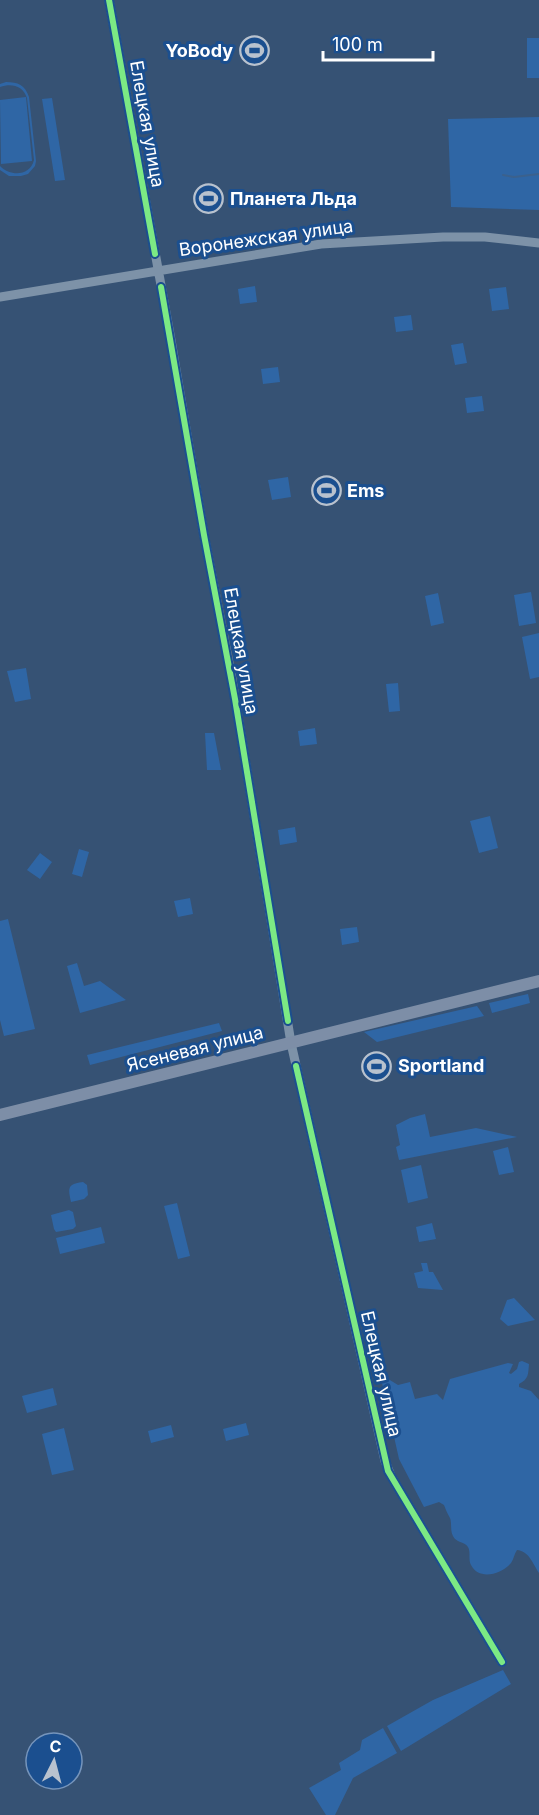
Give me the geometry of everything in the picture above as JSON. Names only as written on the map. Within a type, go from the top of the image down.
[{"type":"main road","name":"Ясеневая улица","points":[[0,1115],[539,981]]},
{"type":"street","name":"Елецкая улица","points":[[110,0],[204,536],[234,692],[291,1044],[388,1471],[502,1662]]},
{"type":"street","name":"Воронежская улица","points":[[0,297],[321,244],[465,237],[539,243]]},
{"type":"shaded area","points":[[527,38],[539,38],[539,78],[527,78]]},
{"type":"shaded area","points":[[6,82],[20,85],[29,97],[36,161],[28,174],[21,176],[9,176],[0,170],[0,166],[9,172],[24,172],[29,169],[34,160],[27,98],[16,86],[0,87],[0,84]]},
{"type":"shaded area","points":[[26,97],[32,161],[1,164],[0,100]]},
{"type":"shaded area","points":[[52,98],[65,180],[55,181],[42,99]]},
{"type":"shaded area","points":[[539,117],[539,210],[451,207],[448,119]]},
{"type":"shaded area","points":[[255,286],[257,302],[240,304],[238,289]]},
{"type":"shaded area","points":[[506,287],[509,309],[492,311],[489,289]]},
{"type":"shaded area","points":[[411,315],[413,330],[396,332],[394,317]]},
{"type":"shaded area","points":[[463,343],[467,363],[455,365],[451,345]]},
{"type":"shaded area","points":[[278,367],[280,382],[263,384],[261,369]]},
{"type":"shaded area","points":[[482,396],[484,411],[467,413],[465,398]]},
{"type":"shaded area","points":[[288,477],[291,497],[272,500],[268,480]]},
{"type":"shaded area","points":[[531,592],[536,623],[519,626],[514,595]]},
{"type":"shaded area","points":[[438,593],[444,623],[431,626],[425,596]]},
{"type":"shaded area","points":[[539,633],[539,677],[530,679],[522,637]]},
{"type":"shaded area","points":[[26,668],[31,699],[15,702],[7,671]]},
{"type":"shaded area","points":[[398,683],[400,711],[389,712],[386,684]]},
{"type":"shaded area","points":[[315,728],[317,744],[300,746],[298,731]]},
{"type":"shaded area","points":[[205,733],[214,733],[221,770],[207,770]]},
{"type":"shaded area","points":[[490,816],[498,848],[479,853],[470,821]]},
{"type":"shaded area","points":[[295,827],[297,842],[280,845],[278,830]]},
{"type":"shaded area","points":[[79,849],[89,852],[82,877],[72,874]]},
{"type":"shaded area","points":[[40,853],[52,862],[40,879],[27,870]]},
{"type":"shaded area","points":[[190,898],[193,914],[178,917],[174,901]]},
{"type":"shaded area","points":[[8,919],[35,1029],[4,1036],[0,1020],[0,921]]},
{"type":"shaded area","points":[[357,927],[359,942],[342,945],[340,929]]},
{"type":"shaded area","points":[[77,963],[84,986],[100,981],[126,1000],[80,1013],[67,966]]},
{"type":"shaded area","points":[[528,994],[530,1003],[492,1013],[489,1003]]},
{"type":"shaded area","points":[[477,1006],[484,1016],[377,1042],[364,1032]]},
{"type":"shaded area","points":[[219,1023],[222,1031],[90,1065],[87,1055]]},
{"type":"shaded area","points":[[425,1114],[430,1137],[476,1128],[517,1137],[399,1160],[396,1147],[400,1145],[396,1125]]},
{"type":"shaded area","points":[[508,1147],[514,1172],[499,1175],[493,1151]]},
{"type":"shaded area","points":[[421,1165],[428,1198],[408,1203],[401,1170]]},
{"type":"shaded area","points":[[83,1182],[87,1185],[88,1195],[84,1199],[71,1202],[69,1193],[71,1186]]},
{"type":"shaded area","points":[[177,1203],[190,1256],[178,1259],[164,1206]]},
{"type":"shaded area","points":[[69,1210],[73,1212],[76,1226],[73,1229],[56,1232],[51,1215]]},
{"type":"shaded area","points":[[432,1223],[436,1239],[419,1242],[416,1227]]},
{"type":"shaded area","points":[[101,1227],[105,1243],[60,1254],[56,1238]]},
{"type":"shaded area","points":[[421,1263],[427,1263],[429,1272],[433,1272],[443,1290],[418,1288],[414,1273],[423,1271]]},
{"type":"shaded area","points":[[514,1298],[535,1320],[508,1326],[500,1319],[507,1300]]},
{"type":"shaded area","points":[[522,1361],[529,1364],[526,1378],[519,1384],[519,1387],[531,1391],[539,1400],[539,1573],[528,1555],[517,1550],[507,1567],[496,1573],[479,1573],[470,1563],[468,1547],[453,1536],[450,1518],[444,1505],[439,1502],[424,1507],[399,1459],[380,1374],[398,1385],[410,1382],[415,1399],[437,1394],[443,1400],[450,1379],[508,1363],[513,1364],[509,1373],[511,1374]]},
{"type":"shaded area","points":[[53,1388],[57,1405],[27,1413],[22,1396]]},
{"type":"shaded area","points":[[246,1423],[249,1435],[226,1441],[223,1429]]},
{"type":"shaded area","points":[[171,1425],[174,1437],[151,1443],[148,1431]]},
{"type":"shaded area","points":[[64,1428],[74,1470],[52,1475],[42,1434]]},
{"type":"shaded area","points":[[503,1670],[511,1684],[401,1751],[387,1726],[433,1700]]},
{"type":"shaded area","points":[[383,1728],[397,1753],[353,1778],[335,1815],[326,1815],[309,1788],[341,1770],[339,1763],[360,1750],[362,1740]]},
{"type":"waterway","points":[[503,175],[514,177],[539,174]]},
{"type":"cycle path","points":[[109,0],[155,254]]},
{"type":"cycle path","points":[[161,287],[235,699],[288,1021]]},
{"type":"cycle path","points":[[296,1066],[388,1471],[502,1662]]},
{"type":"place","name":"YoBody","points":[[254,51]]},
{"type":"place","name":"Планета Льда","points":[[209,199]]},
{"type":"place","name":"Ems","points":[[326,491]]},
{"type":"place","name":"Sportland","points":[[377,1066]]}]
